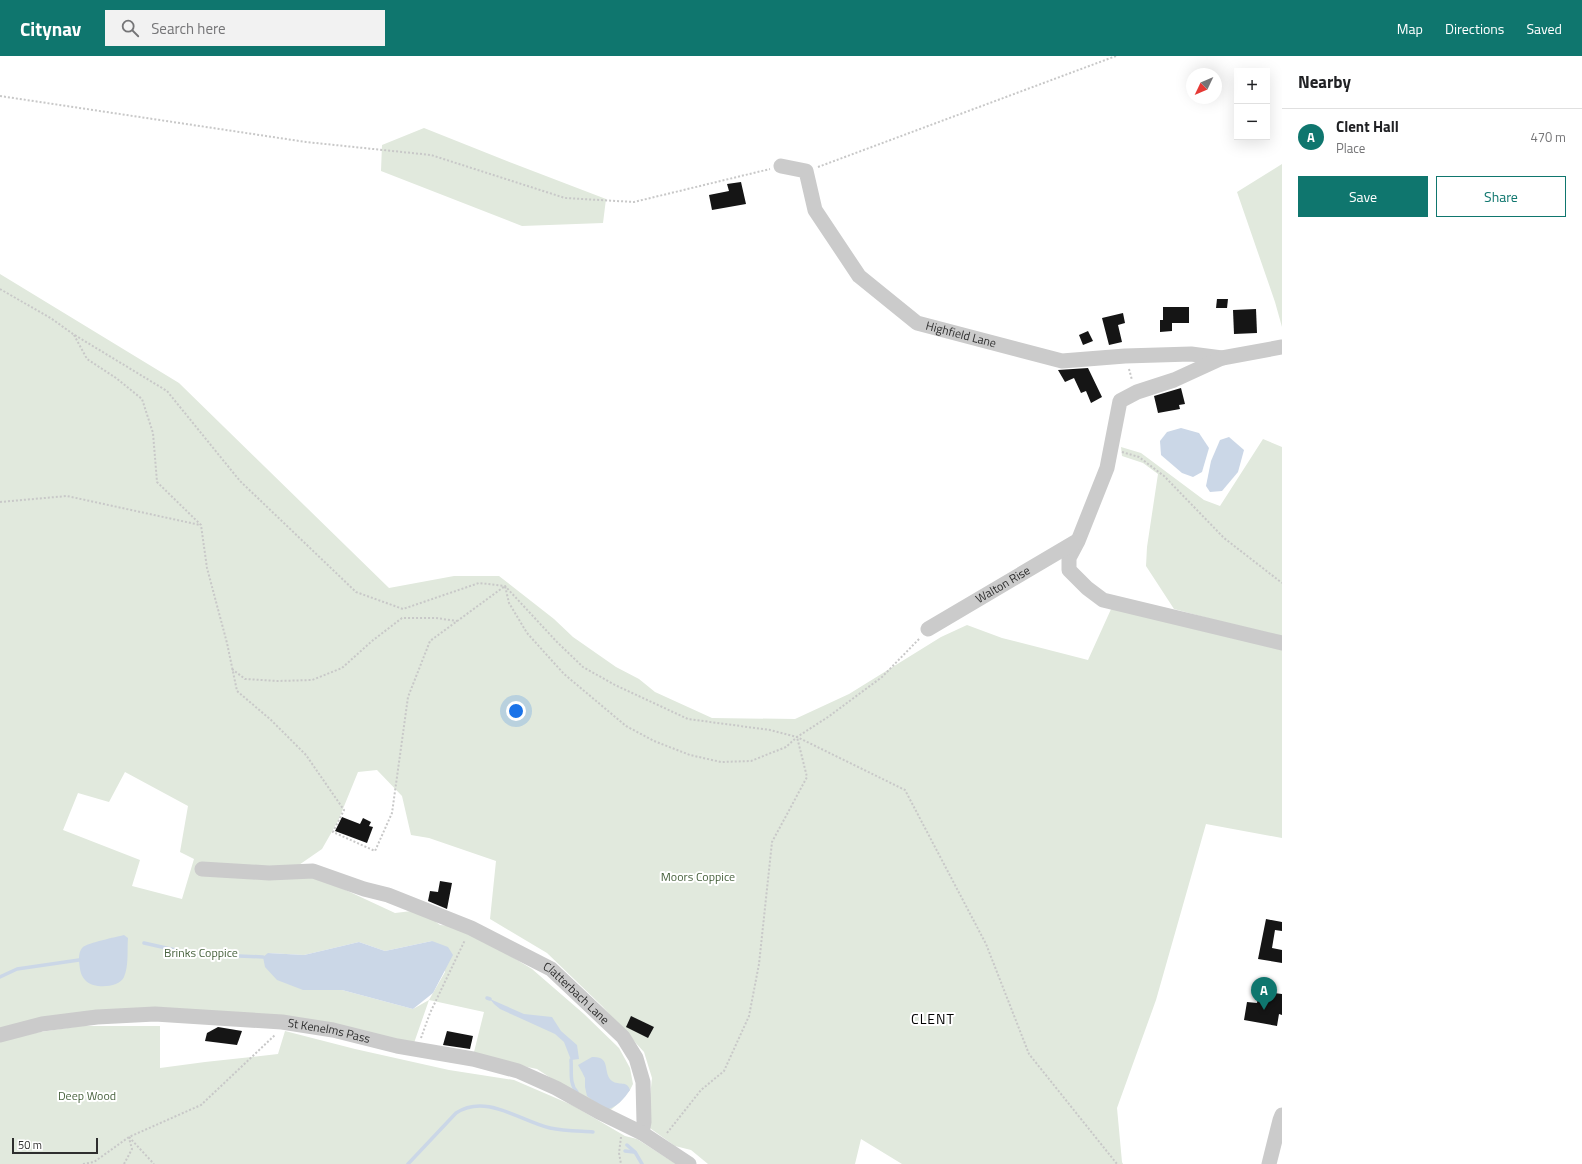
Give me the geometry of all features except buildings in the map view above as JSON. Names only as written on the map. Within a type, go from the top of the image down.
[{"type":"street","points":[[782,166],[806,171]]},
{"type":"street","name":"Highfield Lane","points":[[806,171],[815,210],[859,276],[917,323],[1062,361],[1125,356],[1191,354],[1222,358]]},
{"type":"street","points":[[1282,347],[1222,358],[1174,380],[1137,392],[1120,401],[1107,468],[1078,541],[1069,558],[1069,570],[1103,600],[1282,642]]},
{"type":"street","name":"Walton Rise","points":[[928,629],[1078,541]]},
{"type":"street","name":"Clatterbach Lane","points":[[202,869],[269,873],[314,871],[364,889],[388,895],[471,928],[551,969],[623,1036],[636,1058],[643,1082],[643,1127]]},
{"type":"street","name":"St Kenelms Pass","points":[[0,1035],[42,1024],[97,1017],[156,1014],[282,1022],[333,1030],[383,1043],[473,1059],[518,1071],[556,1088],[599,1112],[625,1124],[643,1127],[689,1164]]},
{"type":"street","points":[[1269,1164],[1282,1116]]},
{"type":"path","points":[[806,171],[1116,56]]},
{"type":"path","points":[[0,96],[306,142],[430,155],[564,198],[634,202],[782,166]]},
{"type":"path","points":[[0,289],[52,319],[73,334],[167,391],[240,481],[356,592],[403,609],[478,583],[504,586],[556,642],[583,667],[615,685],[688,719],[770,730],[797,737],[905,790],[986,944],[1029,1054],[1117,1164]]},
{"type":"path","points":[[73,334],[87,359],[116,378],[142,399],[154,433],[157,482],[201,525],[207,568],[237,691],[271,720],[306,755],[344,810],[333,832],[375,851],[392,813],[408,697],[430,641],[504,586]]},
{"type":"path","points":[[1125,356],[1137,392]]},
{"type":"path","points":[[1110,449],[1139,457],[1164,476],[1224,538],[1282,582]]},
{"type":"path","points":[[0,502],[67,496],[201,525]]},
{"type":"path","points":[[504,586],[509,603],[527,633],[564,674],[626,726],[654,741],[690,755],[722,762],[751,761],[786,747],[797,737],[828,717],[882,677],[928,629]]},
{"type":"path","points":[[232,668],[245,679],[278,681],[312,680],[342,668],[372,641],[402,618],[436,618],[457,621]]},
{"type":"path","points":[[643,1127],[667,1133],[701,1090],[724,1071],[749,1016],[759,964],[772,842],[808,777],[797,737]]},
{"type":"path","points":[[417,1049],[430,1013],[471,928]]},
{"type":"path","points":[[83,1164],[94,1162],[129,1137],[201,1105],[280,1031]]},
{"type":"path","points":[[621,1164],[619,1141],[625,1124]]},
{"type":"path","points":[[124,1164],[132,1148],[129,1137]]},
{"type":"path","points":[[129,1137],[154,1164]]},
{"type":"green space","points":[[424,128],[606,199],[603,223],[522,226],[381,171],[382,145]]},
{"type":"green space","points":[[1282,164],[1282,327],[1275,302],[1237,192]]},
{"type":"green space","points":[[0,274],[179,383],[389,588],[454,576],[499,576],[554,619],[573,637],[616,667],[639,679],[655,692],[712,718],[795,719],[849,694],[941,637],[967,625],[1002,638],[1088,660],[1112,607],[1282,650],[1282,838],[1206,824],[1156,1000],[1117,1108],[1123,1164],[902,1164],[861,1139],[855,1164],[708,1164],[691,1150],[675,1146],[647,1126],[652,1078],[644,1052],[602,1006],[547,953],[490,919],[496,861],[429,838],[411,835],[402,796],[377,770],[358,772],[338,821],[322,849],[296,867],[395,913],[420,910],[440,925],[463,927],[532,969],[584,1014],[619,1048],[630,1068],[633,1084],[630,1090],[620,1102],[606,1114],[537,1069],[473,1056],[484,1012],[429,1000],[414,1043],[175,1009],[0,1028]],"holes":[[[125,772],[188,806],[180,852],[194,859],[182,899],[132,886],[140,860],[63,830],[78,793],[109,802]],[[432,941],[445,972],[429,1000],[413,1009],[342,990],[268,953],[304,955],[359,942],[385,951]]]},
{"type":"green space","points":[[1263,439],[1282,447],[1282,638],[1174,609],[1146,566],[1147,547],[1158,474],[1143,463],[1122,456],[1121,447],[1141,453],[1204,500],[1220,506]]},
{"type":"green space","name":"Deep Wood","points":[[81,1026],[160,1026],[160,1068],[278,1054],[285,1031],[355,1049],[449,1070],[514,1080],[572,1105],[625,1136],[637,1139],[676,1164],[0,1164],[0,1042],[27,1034]]},
{"type":"water","points":[[1181,428],[1199,433],[1209,448],[1202,472],[1193,477],[1182,473],[1161,455],[1160,441],[1167,432]]},
{"type":"water","points":[[1229,437],[1244,450],[1238,472],[1222,491],[1210,492],[1206,486],[1211,461],[1220,440]]},
{"type":"water","points":[[124,935],[128,938],[127,963],[126,973],[121,981],[112,985],[100,986],[90,984],[86,981],[81,974],[79,961],[79,955],[83,947],[102,940]]},
{"type":"water","points":[[432,941],[448,947],[453,955],[433,993],[413,1009],[342,990],[303,990],[277,980],[265,967],[263,957],[268,953],[304,955],[359,942],[385,951]]},
{"type":"water","points":[[490,999],[524,1014],[552,1017],[561,1031],[577,1045],[579,1059],[571,1060],[564,1042],[555,1034],[500,1009]]},
{"type":"water","points":[[592,1057],[602,1059],[606,1066],[609,1078],[612,1081],[627,1085],[630,1090],[619,1103],[609,1109],[605,1110],[587,1096],[585,1078],[578,1065]]},
{"type":"waterway","points":[[144,943],[193,954],[263,957]]},
{"type":"waterway","points":[[0,977],[17,969],[79,960]]},
{"type":"waterway","points":[[571,1060],[571,1077],[574,1089],[577,1092]]},
{"type":"waterway","points":[[408,1164],[456,1113],[467,1108],[479,1106],[491,1107],[550,1128],[593,1132]]},
{"type":"waterway","points":[[627,1145],[635,1152],[642,1164]]},
{"type":"waterway","points":[[625,1151],[634,1152]]},
{"type":"place","name":"Clent Hall","points":[[1264,1010]]},
{"type":"district","name":"CLENT","points":[[933,1019]]},
{"type":"park label","name":"Moors Coppice","points":[[698,877]]},
{"type":"park label","name":"Brinks Coppice","points":[[201,953]]}]
